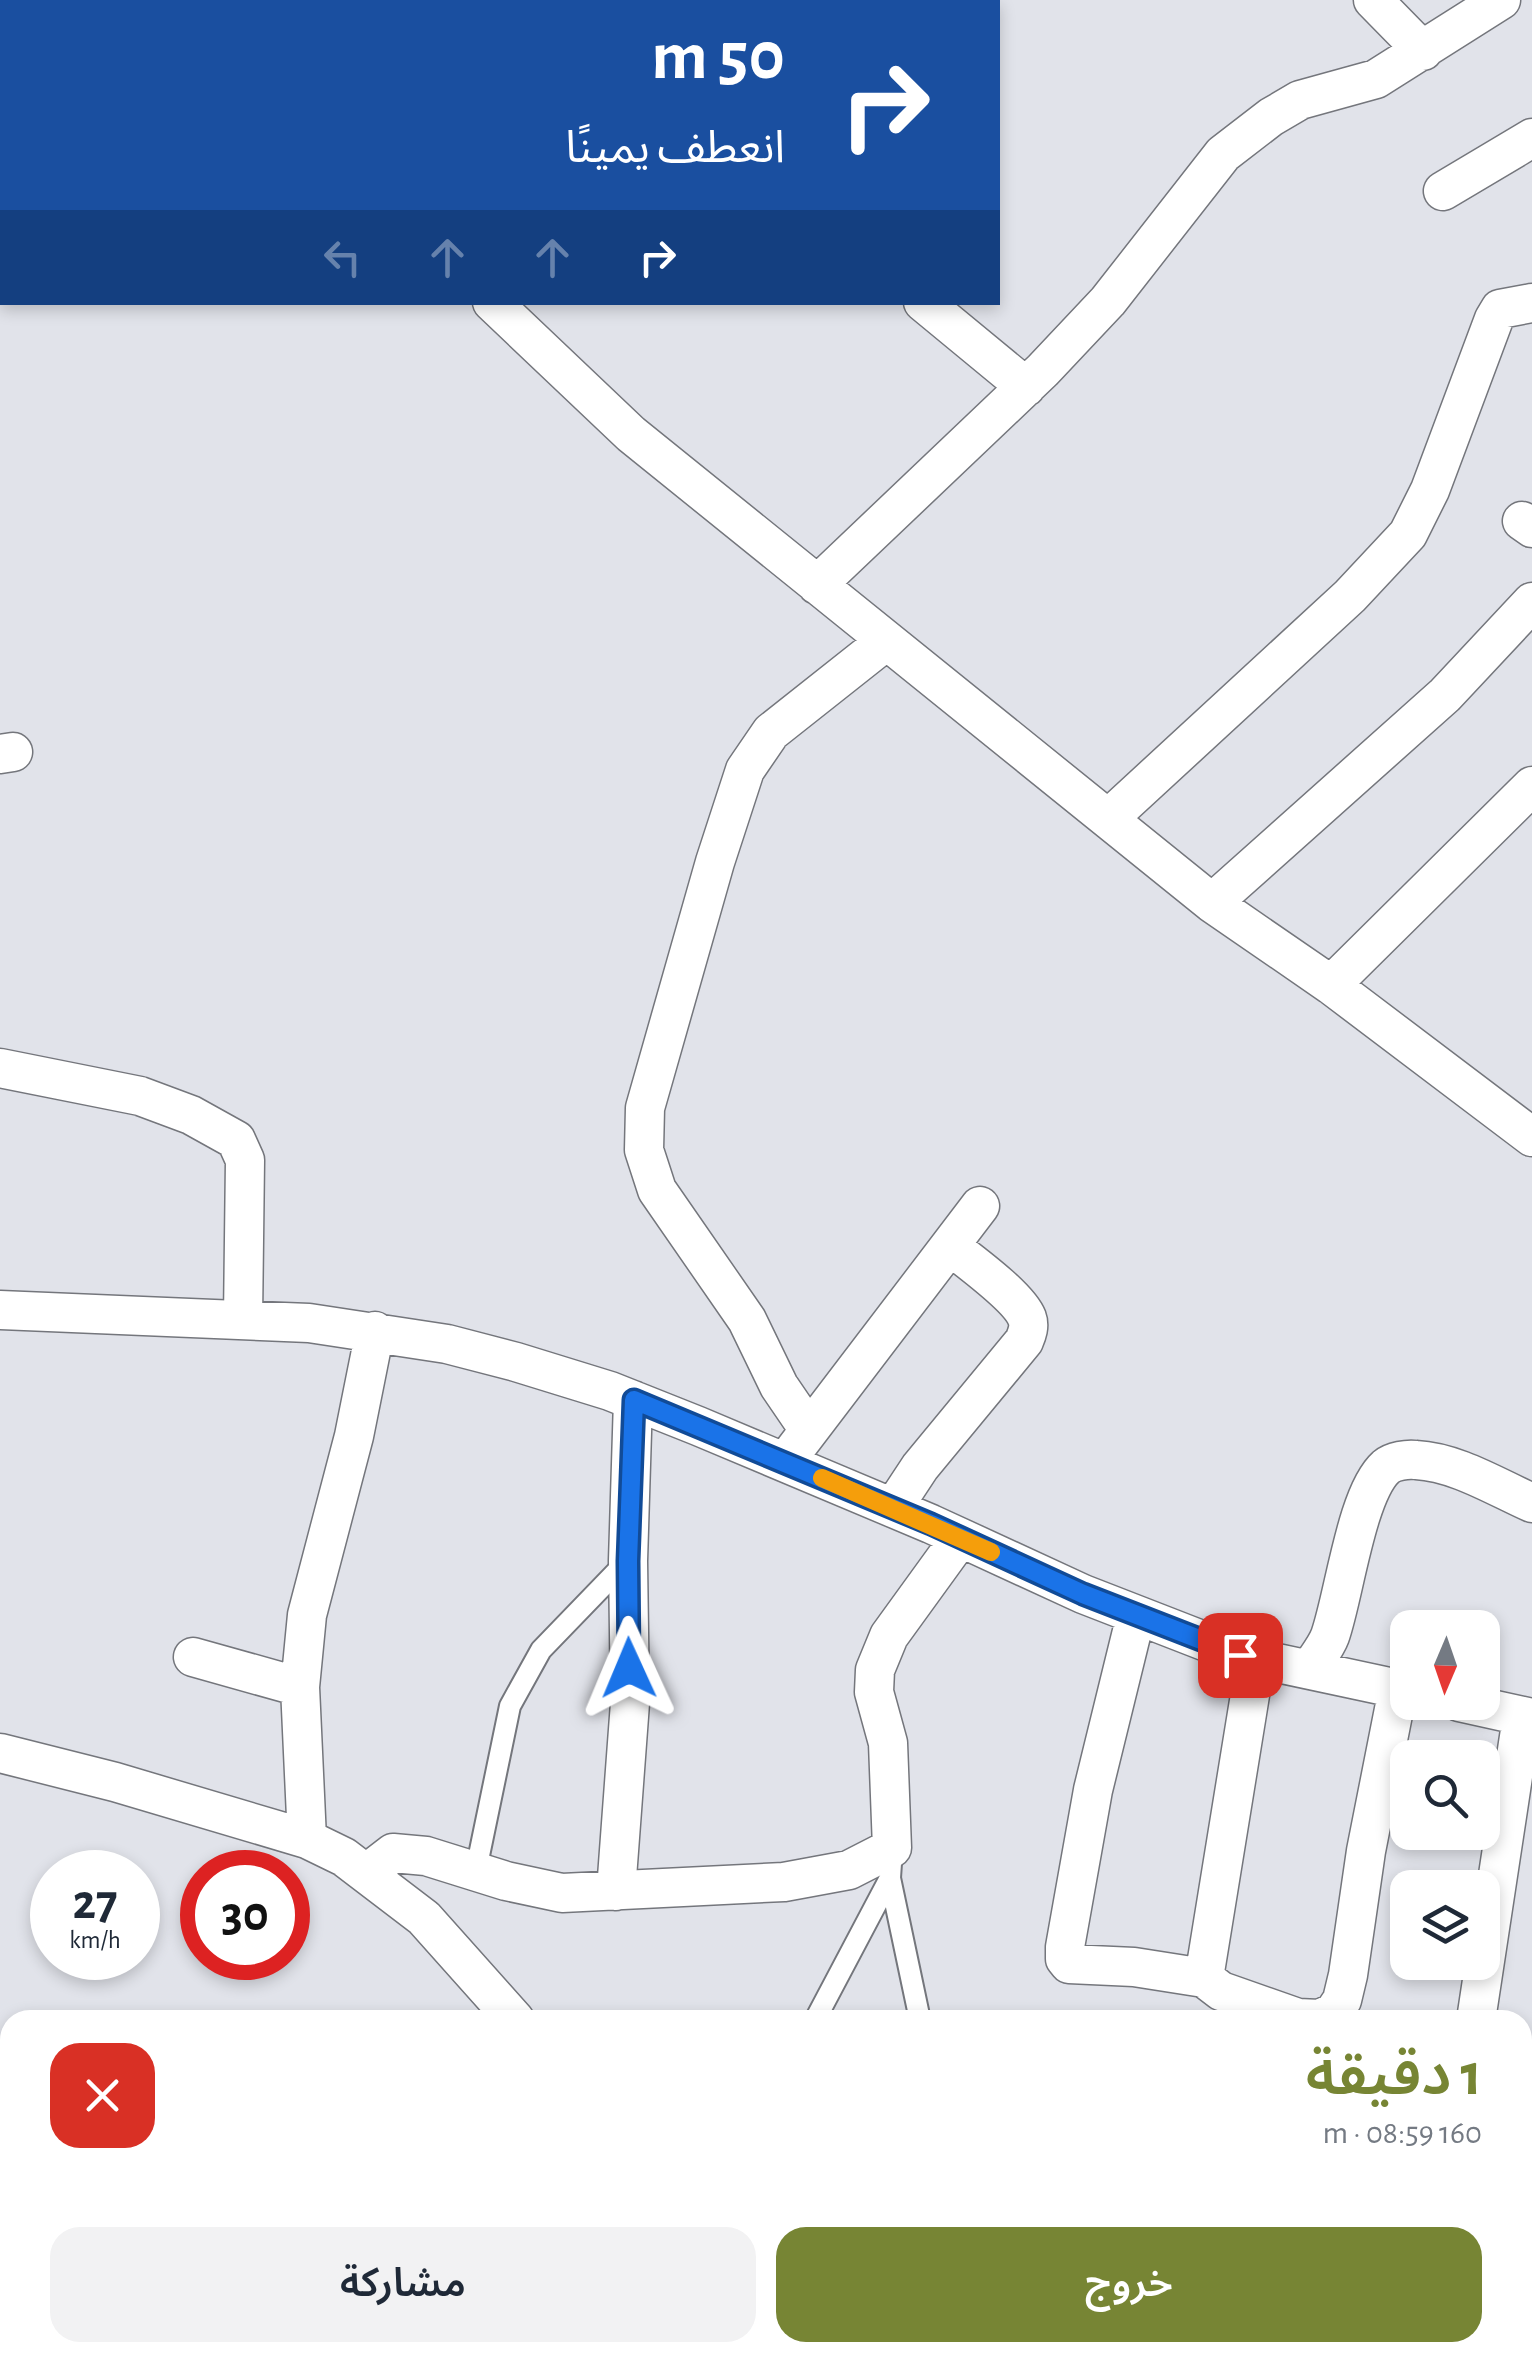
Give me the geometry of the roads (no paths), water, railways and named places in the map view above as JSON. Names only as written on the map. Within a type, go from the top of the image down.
[{"type":"street","points":[[1373,0],[1423,51]]},
{"type":"street","points":[[818,585],[1026,386],[1108,301],[1223,154],[1300,100],[1376,79],[1500,0]]},
{"type":"street","points":[[1443,191],[1532,138]]},
{"type":"street","points":[[1108,820],[1350,596],[1408,534],[1430,490],[1494,319],[1500,309],[1532,303]]},
{"type":"street","points":[[495,305],[631,434],[1108,820],[1212,903],[1332,985],[1532,1137]]},
{"type":"street","points":[[927,305],[1026,386]]},
{"type":"street","points":[[1212,903],[1445,695],[1532,602]]},
{"type":"street","points":[[809,1430],[779,1386],[746,1320],[658,1190],[644,1150],[645,1108],[745,770],[771,732],[886,641]]},
{"type":"street","points":[[1332,985],[1532,786]]},
{"type":"street","points":[[0,1068],[140,1096],[192,1114],[236,1140],[245,1160],[242,1318]]},
{"type":"street","points":[[784,1462],[980,1206]]},
{"type":"street","points":[[893,1508],[931,1454],[1024,1342],[1028,1330],[1026,1314],[1000,1286],[950,1246]]},
{"type":"street","points":[[0,1310],[242,1318],[375,1331],[499,1357],[634,1400],[1136,1615],[1240,1655],[1390,1687]]},
{"type":"street","points":[[307,1840],[300,1687],[306,1615],[354,1436],[375,1331]]},
{"type":"street","points":[[616,1891],[630,1703],[628,1561],[634,1400]]},
{"type":"street","points":[[1310,1669],[1330,1638],[1350,1553],[1368,1499],[1385,1468],[1392,1463],[1416,1460],[1455,1469],[1532,1503]]},
{"type":"street","points":[[367,1873],[393,1853],[426,1856],[506,1882],[562,1893],[784,1882],[892,1863],[888,1743],[874,1692],[875,1670],[889,1636],[960,1538]]},
{"type":"street","points":[[1136,1615],[1086,1822],[1065,1959],[1070,1964],[1134,1967],[1204,1978],[1221,1991],[1275,2010]]},
{"type":"street","points":[[193,1658],[300,1687]]},
{"type":"street","points":[[1204,1978],[1256,1658]]},
{"type":"street","points":[[1478,2010],[1527,1717],[1500,1711]]},
{"type":"street","points":[[1335,2010],[1342,2000],[1366,1851],[1396,1720]]},
{"type":"street","points":[[0,1753],[115,1782],[307,1840],[367,1873],[424,1918],[505,2010]]},
{"type":"lane","points":[[476,1870],[510,1706],[541,1650],[628,1561]]},
{"type":"lane","points":[[819,2010],[892,1863]]},
{"type":"lane","points":[[892,1863],[918,2010]]}]
